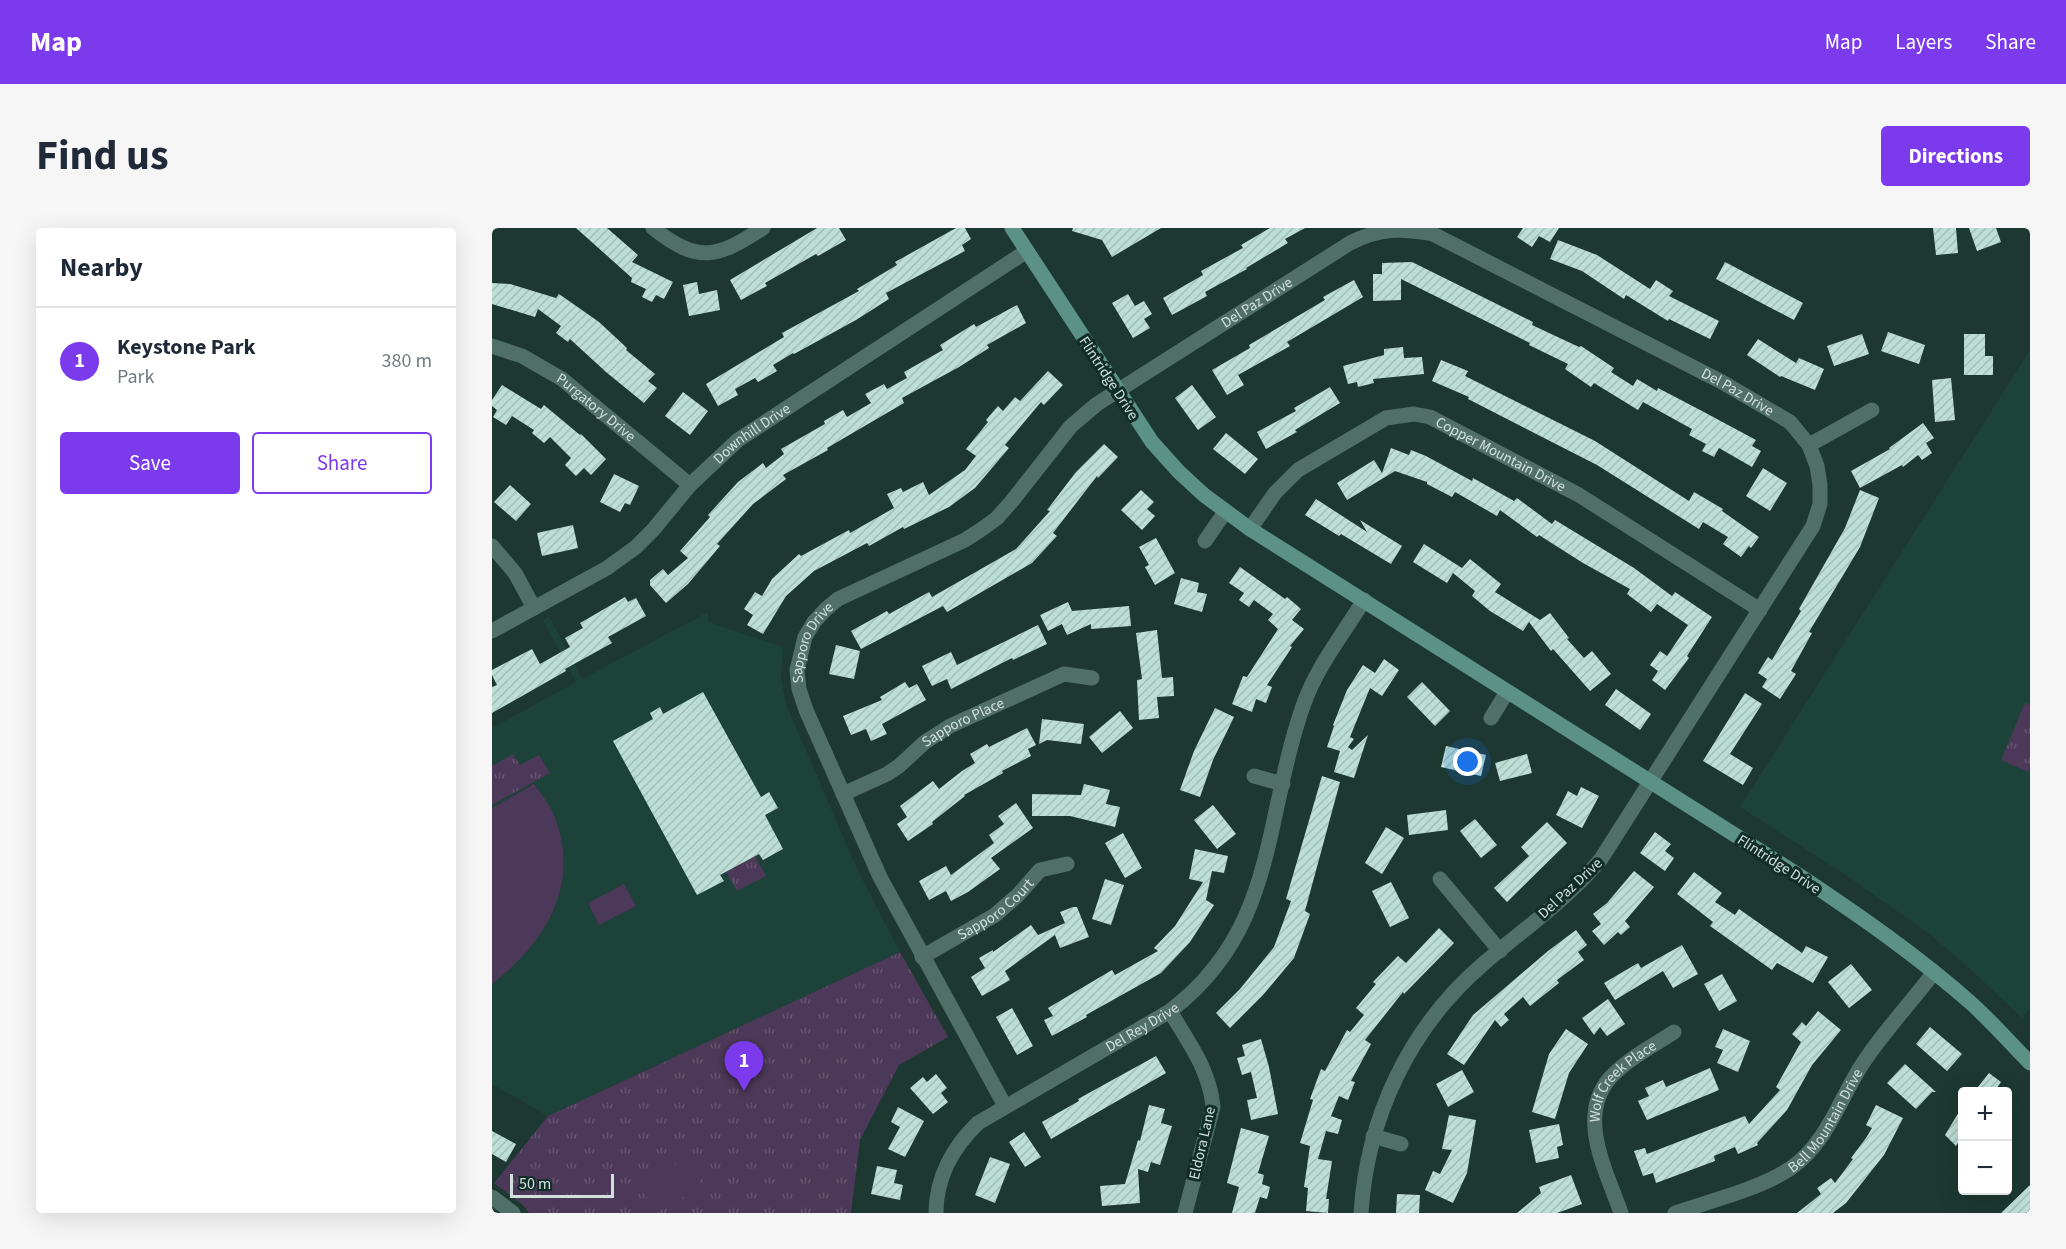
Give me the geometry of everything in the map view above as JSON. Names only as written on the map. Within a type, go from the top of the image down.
[{"type":"street","points":[[653,228],[673,244],[687,251],[702,253],[729,248],[763,228]]},
{"type":"street","name":"Flintridge Drive","points":[[1012,228],[1117,392],[1164,456],[1204,495],[1250,529],[1875,926],[1974,1006],[2030,1063]]},
{"type":"street","name":"Del Paz Drive","points":[[1117,392],[1350,243],[1381,230],[1417,229],[1433,234],[1722,382],[1790,422],[1809,445],[1817,466],[1820,504],[1813,526],[1612,845],[1589,875],[1481,966],[1446,1001],[1414,1044],[1389,1090],[1373,1136],[1365,1173],[1361,1213]]},
{"type":"street","name":"Downhill Drive","points":[[492,631],[620,559],[653,530],[690,485],[753,429],[1027,251]]},
{"type":"street","name":"Purgatory Drive","points":[[492,346],[522,357],[562,379],[690,485]]},
{"type":"street","name":"Sapporo Drive","points":[[1005,1106],[879,877],[806,710],[799,688],[797,670],[799,655],[805,637],[814,622],[838,599],[965,540],[998,518],[1071,426],[1097,404],[1117,392]]},
{"type":"street","points":[[1809,445],[1872,410]]},
{"type":"street","name":"Copper Mountain Drive","points":[[1250,529],[1275,493],[1298,470],[1386,418],[1407,415],[1430,417],[1579,495],[1760,610]]},
{"type":"street","points":[[1205,542],[1225,512]]},
{"type":"street","points":[[492,546],[515,573],[534,608]]},
{"type":"street","name":"Del Rey Drive","points":[[936,1213],[938,1191],[944,1170],[964,1136],[978,1123],[1170,1011],[1206,980],[1227,953],[1252,905],[1303,705],[1322,667],[1364,600]]},
{"type":"street","name":"Sapporo Place","points":[[843,794],[888,774],[925,742],[950,726],[1065,674],[1092,678]]},
{"type":"street","points":[[1491,718],[1507,692]]},
{"type":"street","points":[[1254,776],[1283,784]]},
{"type":"street","name":"Sapporo Court","points":[[922,957],[1001,910],[1040,870],[1067,864]]},
{"type":"street","points":[[1440,879],[1500,951]]},
{"type":"street","name":"Bell Mountain Drive","points":[[1675,1213],[1760,1184],[1792,1168],[1805,1156],[1832,1120],[1871,1050],[1934,972]]},
{"type":"street","name":"Eldora Lane","points":[[1170,1011],[1202,1066],[1212,1093],[1211,1121],[1185,1213]]},
{"type":"street","name":"Wolf Creek Place","points":[[1621,1213],[1596,1137],[1593,1120],[1595,1106],[1601,1092],[1615,1074],[1674,1032]]},
{"type":"street","points":[[1373,1136],[1401,1144]]},
{"type":"street","points":[[492,1197],[513,1213]]},
{"type":"shaded area","points":[[2030,350],[2030,1009],[2022,1018],[1932,936],[1846,875],[1740,807]]},
{"type":"shaded area","points":[[708,612],[708,622],[783,647],[781,678],[786,704],[858,871],[900,952],[548,1116],[492,1084],[492,728],[576,682],[543,620],[549,616],[582,679]]},
{"type":"green space","points":[[2025,703],[2030,705],[2030,766],[2028,772],[2001,760]]},
{"type":"green space","points":[[513,754],[520,765],[539,755],[550,773],[492,805],[492,766]]},
{"type":"green space","points":[[534,784],[552,811],[562,840],[564,865],[561,888],[542,931],[528,950],[492,984],[492,808]]},
{"type":"green space","points":[[755,856],[766,876],[737,891],[726,872]]},
{"type":"green space","points":[[624,884],[636,906],[599,925],[588,903]]},
{"type":"green space","points":[[900,952],[948,1037],[899,1065],[860,1140],[851,1213],[529,1213],[523,1205],[494,1183],[548,1116]]},
{"type":"green space","points":[[687,1158],[703,1186],[656,1213],[640,1185]]},
{"type":"building","points":[[576,228],[607,228],[638,255],[632,262],[673,282],[664,299],[656,295],[652,302],[642,297],[646,289],[631,282],[632,278]]},
{"type":"building","points":[[817,228],[839,228],[846,240],[765,283],[767,286],[741,300],[730,280]]},
{"type":"building","points":[[956,228],[965,228],[971,239],[962,245],[965,251],[886,293],[889,299],[856,320],[773,365],[777,371],[758,382],[755,378],[735,389],[738,395],[718,406],[706,384],[784,337],[782,333],[859,291],[857,289],[897,265],[895,262]]},
{"type":"building","points":[[1073,228],[1161,228],[1112,257],[1102,240],[1072,231]]},
{"type":"building","points":[[1270,228],[1305,228],[1285,239],[1288,243],[1205,292],[1207,296],[1172,315],[1163,298],[1203,275],[1201,271],[1243,248],[1241,245]]},
{"type":"building","points":[[1523,228],[1559,228],[1550,242],[1539,236],[1532,247],[1517,237]]},
{"type":"building","points":[[1933,228],[1956,228],[1958,253],[1936,255]]},
{"type":"building","points":[[1969,228],[1996,228],[2001,242],[1977,251]]},
{"type":"building","points":[[1558,240],[1597,255],[1650,289],[1656,280],[1673,291],[1669,296],[1719,321],[1710,339],[1669,319],[1668,321],[1626,295],[1624,299],[1582,271],[1550,259]]},
{"type":"building","points":[[1412,262],[1533,322],[1532,325],[1581,346],[1614,368],[1611,372],[1633,386],[1637,379],[1657,391],[1658,388],[1756,440],[1752,446],[1761,451],[1752,467],[1719,448],[1714,457],[1702,451],[1706,444],[1689,435],[1692,429],[1643,402],[1638,410],[1594,383],[1591,387],[1565,369],[1568,364],[1401,279],[1401,300],[1373,301],[1373,274],[1382,274],[1382,263]]},
{"type":"building","points":[[1725,262],[1803,303],[1794,320],[1716,279]]},
{"type":"building","points":[[1354,280],[1363,297],[1287,342],[1290,346],[1238,375],[1244,385],[1227,395],[1212,370],[1325,300],[1323,297]]},
{"type":"building","points":[[697,282],[699,294],[717,290],[720,310],[689,316],[683,285]]},
{"type":"building","points":[[492,283],[510,284],[556,298],[559,294],[599,322],[627,348],[626,350],[655,374],[648,381],[657,388],[644,403],[570,339],[568,342],[556,333],[561,326],[538,309],[535,317],[492,304]]},
{"type":"building","points":[[1128,294],[1135,306],[1144,301],[1152,314],[1144,319],[1150,328],[1133,338],[1112,303]]},
{"type":"building","points":[[1017,305],[1026,323],[987,345],[989,348],[959,367],[902,398],[904,403],[783,475],[786,479],[753,504],[717,544],[720,546],[688,584],[666,603],[650,585],[650,580],[663,569],[668,575],[688,558],[680,551],[710,517],[708,515],[738,482],[763,463],[766,468],[784,454],[781,449],[825,424],[824,421],[843,410],[847,417],[871,403],[865,394],[884,384],[887,389],[907,378],[904,372],[943,350],[940,345],[974,324],[976,327]]},
{"type":"building","points":[[1888,332],[1925,345],[1919,364],[1881,351]]},
{"type":"building","points":[[1862,334],[1869,354],[1834,366],[1827,346]]},
{"type":"building","points":[[1964,334],[1985,334],[1985,356],[1993,356],[1993,375],[1964,375]]},
{"type":"building","points":[[1758,339],[1796,363],[1799,358],[1824,369],[1815,390],[1780,377],[1747,355]]},
{"type":"building","points":[[1403,347],[1404,358],[1422,357],[1424,374],[1373,379],[1374,383],[1358,387],[1357,382],[1348,384],[1343,366],[1384,355],[1384,349]]},
{"type":"building","points":[[1441,360],[1468,371],[1465,376],[1595,441],[1689,501],[1694,492],[1723,509],[1722,511],[1759,537],[1741,557],[1723,544],[1728,537],[1703,522],[1699,529],[1597,465],[1468,399],[1469,397],[1432,381]]},
{"type":"building","points":[[1048,371],[1063,385],[1044,405],[1041,402],[1005,445],[1009,448],[975,488],[949,507],[904,529],[903,527],[869,546],[867,543],[814,571],[786,596],[763,634],[747,625],[753,615],[744,609],[755,592],[762,596],[772,579],[799,554],[801,556],[849,530],[850,533],[894,508],[887,494],[901,488],[903,492],[923,482],[929,495],[965,470],[976,456],[966,449],[988,422],[986,420],[998,406],[1003,411],[1015,397],[1020,401]]},
{"type":"building","points":[[1951,378],[1955,420],[1935,422],[1932,380]]},
{"type":"building","points":[[502,385],[541,409],[544,405],[581,434],[606,459],[591,475],[584,468],[576,476],[565,465],[571,458],[550,437],[544,443],[532,433],[534,430],[512,416],[506,425],[493,417],[497,410],[492,406],[492,400]]},
{"type":"building","points":[[1192,385],[1216,417],[1198,430],[1175,398]]},
{"type":"building","points":[[1330,387],[1340,403],[1295,430],[1297,432],[1266,449],[1257,432],[1296,411],[1294,408]]},
{"type":"building","points":[[683,392],[708,411],[690,435],[665,416]]},
{"type":"building","points":[[1923,423],[1934,438],[1926,443],[1932,453],[1922,460],[1918,455],[1903,467],[1902,465],[1860,488],[1851,471],[1890,449]]},
{"type":"building","points":[[1226,433],[1258,459],[1245,474],[1213,449]]},
{"type":"building","points":[[1104,444],[1118,457],[1098,478],[1097,476],[1053,533],[1057,536],[1032,563],[947,612],[943,606],[861,649],[851,631],[929,592],[932,597],[1016,549],[1050,511],[1047,510],[1076,472]]},
{"type":"building","points":[[1391,448],[1409,455],[1411,450],[1472,481],[1473,478],[1514,501],[1517,498],[1552,524],[1555,520],[1634,568],[1672,596],[1675,592],[1712,617],[1687,656],[1689,658],[1665,690],[1652,680],[1658,671],[1650,665],[1660,651],[1667,656],[1688,625],[1657,604],[1651,612],[1627,594],[1630,589],[1539,535],[1537,537],[1500,510],[1497,516],[1455,492],[1452,497],[1427,482],[1395,471],[1347,500],[1337,483],[1374,460],[1382,473]]},
{"type":"building","points":[[1763,468],[1787,483],[1770,511],[1746,496]]},
{"type":"building","points":[[614,474],[639,486],[630,505],[625,503],[620,512],[600,502]]},
{"type":"building","points":[[510,485],[531,504],[516,521],[494,502]]},
{"type":"building","points":[[1141,490],[1154,502],[1147,509],[1155,516],[1142,530],[1121,510]]},
{"type":"building","points":[[1860,490],[1879,498],[1860,547],[1809,632],[1812,633],[1791,671],[1796,674],[1780,699],[1762,687],[1767,679],[1758,673],[1768,657],[1772,660],[1801,611],[1799,609],[1845,528]]},
{"type":"building","points":[[1316,499],[1367,532],[1360,520],[1402,546],[1391,564],[1305,515]]},
{"type":"building","points":[[573,525],[578,548],[542,556],[537,533]]},
{"type":"building","points":[[1156,538],[1175,573],[1155,585],[1145,567],[1149,565],[1139,547]]},
{"type":"building","points":[[1424,544],[1462,568],[1470,559],[1501,584],[1495,592],[1540,620],[1550,613],[1569,638],[1567,639],[1584,658],[1592,651],[1611,674],[1590,691],[1553,649],[1551,651],[1529,622],[1523,631],[1490,611],[1472,596],[1475,591],[1453,573],[1447,583],[1413,562]]},
{"type":"building","points":[[1240,567],[1285,599],[1287,597],[1301,609],[1292,620],[1304,629],[1290,646],[1292,647],[1267,685],[1272,687],[1266,703],[1256,699],[1252,712],[1232,704],[1243,676],[1247,677],[1278,629],[1268,620],[1273,614],[1254,600],[1249,607],[1239,600],[1244,593],[1229,583]]},
{"type":"building","points":[[1181,578],[1199,583],[1197,592],[1207,594],[1202,612],[1174,604]]},
{"type":"building","points":[[625,597],[628,602],[636,598],[646,616],[608,637],[612,643],[492,713],[492,687],[497,685],[492,670],[532,649],[540,664],[570,647],[565,638],[583,628],[580,623]]},
{"type":"building","points":[[1068,602],[1072,611],[1129,606],[1131,626],[1091,629],[1091,624],[1067,635],[1062,624],[1048,631],[1040,615]]},
{"type":"building","points":[[1038,625],[1047,644],[1013,660],[1012,658],[951,689],[947,679],[932,686],[922,666],[951,652],[957,665]]},
{"type":"building","points":[[1157,630],[1162,678],[1173,677],[1174,696],[1157,697],[1159,718],[1139,720],[1137,680],[1142,679],[1136,633]]},
{"type":"building","points":[[836,645],[860,651],[854,679],[829,674]]},
{"type":"building","points":[[1384,659],[1399,670],[1382,696],[1370,688],[1350,737],[1354,739],[1348,747],[1352,750],[1368,735],[1354,778],[1334,772],[1340,751],[1327,747],[1347,690],[1363,665],[1375,673]]},
{"type":"building","points":[[905,682],[909,688],[917,684],[926,700],[882,724],[887,734],[871,741],[866,729],[851,735],[843,716],[882,700],[880,697]]},
{"type":"building","points":[[1422,682],[1450,711],[1435,726],[1407,697]]},
{"type":"building","points":[[1616,689],[1651,714],[1640,730],[1605,705]]},
{"type":"building","points":[[703,692],[761,797],[769,792],[778,808],[765,815],[783,849],[763,860],[759,854],[720,875],[724,881],[697,895],[613,741],[653,719],[650,713],[660,707],[663,714]]},
{"type":"building","points":[[1745,693],[1762,704],[1730,754],[1753,768],[1743,785],[1703,761]]},
{"type":"building","points":[[1215,708],[1234,717],[1213,760],[1200,797],[1180,790],[1194,751]]},
{"type":"building","points":[[1120,711],[1133,728],[1102,753],[1089,737]]},
{"type":"building","points":[[1042,719],[1084,724],[1081,744],[1047,740],[1039,744]]},
{"type":"building","points":[[1027,728],[1036,745],[1028,749],[1031,756],[964,795],[932,822],[933,824],[908,841],[897,824],[907,817],[900,806],[933,781],[939,789],[975,763],[970,754],[987,744],[989,747]]},
{"type":"building","points":[[1446,746],[1486,755],[1481,776],[1441,767]]},
{"type":"building","points":[[1527,754],[1532,773],[1500,781],[1495,763]]},
{"type":"building","points":[[1322,776],[1340,782],[1305,911],[1310,914],[1294,958],[1263,995],[1230,1028],[1216,1013],[1240,989],[1274,947],[1291,901],[1286,899]]},
{"type":"building","points":[[1084,784],[1110,790],[1106,804],[1120,807],[1115,827],[1070,816],[1032,816],[1032,794],[1081,795]]},
{"type":"building","points":[[1581,787],[1599,796],[1582,828],[1556,815],[1568,791],[1577,796]]},
{"type":"building","points":[[1016,803],[1033,828],[991,858],[1000,869],[951,901],[946,891],[929,900],[919,881],[946,866],[951,875],[994,843],[989,835],[1004,824],[998,816]]},
{"type":"building","points":[[1213,805],[1236,834],[1217,849],[1194,820]]},
{"type":"building","points":[[1446,810],[1448,830],[1409,835],[1407,815]]},
{"type":"building","points":[[1475,819],[1497,845],[1481,858],[1460,831]]},
{"type":"building","points":[[1547,822],[1567,843],[1507,902],[1494,888],[1529,856],[1521,847]]},
{"type":"building","points":[[1386,827],[1404,838],[1382,874],[1365,863]]},
{"type":"building","points":[[1655,832],[1671,844],[1665,851],[1674,858],[1665,871],[1640,853]]},
{"type":"building","points":[[1123,833],[1142,868],[1125,878],[1105,843]]},
{"type":"building","points":[[1195,849],[1228,856],[1224,873],[1212,871],[1206,900],[1214,905],[1190,942],[1161,973],[1052,1036],[1044,1020],[1053,1016],[1048,1008],[1112,970],[1115,975],[1158,951],[1154,948],[1175,926],[1203,882],[1189,879]]},
{"type":"building","points":[[1634,871],[1654,887],[1625,921],[1630,927],[1621,935],[1618,932],[1604,945],[1592,931],[1601,924],[1593,914],[1607,903]]},
{"type":"building","points":[[1694,872],[1722,893],[1715,902],[1735,915],[1739,909],[1802,953],[1806,946],[1828,957],[1813,983],[1777,963],[1772,970],[1710,926],[1713,922],[1677,894]]},
{"type":"building","points":[[1105,879],[1124,885],[1111,925],[1092,919]]},
{"type":"building","points":[[1391,882],[1409,918],[1390,927],[1372,891]]},
{"type":"building","points":[[1077,907],[1089,937],[1060,948],[1055,935],[1005,971],[1010,980],[982,996],[971,977],[985,968],[979,958],[993,950],[993,952],[1031,925],[1038,935],[1065,923],[1060,912]]},
{"type":"building","points":[[1439,928],[1454,943],[1404,994],[1403,992],[1365,1040],[1371,1044],[1351,1081],[1355,1082],[1348,1100],[1339,1096],[1331,1116],[1342,1120],[1338,1134],[1326,1131],[1318,1159],[1332,1161],[1326,1199],[1329,1199],[1328,1213],[1306,1211],[1308,1188],[1304,1187],[1310,1146],[1300,1143],[1313,1100],[1310,1099],[1321,1069],[1325,1071],[1347,1030],[1350,1032],[1364,1015],[1356,1008],[1376,984],[1373,982],[1398,956],[1406,963]]},
{"type":"building","points":[[1576,930],[1587,945],[1578,952],[1584,960],[1557,980],[1559,983],[1530,1006],[1523,997],[1504,1014],[1509,1020],[1501,1027],[1495,1020],[1464,1065],[1447,1054],[1473,1015]]},
{"type":"building","points":[[1682,945],[1698,974],[1673,988],[1663,971],[1615,1000],[1604,983],[1638,963],[1641,968]]},
{"type":"building","points":[[1851,964],[1872,990],[1849,1008],[1828,982]]},
{"type":"building","points":[[1722,974],[1737,1001],[1719,1011],[1704,984]]},
{"type":"building","points":[[1608,999],[1625,1024],[1607,1036],[1600,1027],[1594,1035],[1582,1018]]},
{"type":"building","points":[[1012,1008],[1033,1046],[1017,1055],[996,1017]]},
{"type":"building","points":[[1818,1011],[1841,1030],[1812,1065],[1787,1110],[1757,1143],[1758,1145],[1738,1154],[1735,1147],[1714,1156],[1715,1161],[1656,1183],[1653,1173],[1643,1176],[1634,1151],[1645,1148],[1647,1154],[1745,1116],[1749,1124],[1780,1090],[1776,1087],[1801,1042],[1792,1034],[1802,1022],[1806,1026]]},
{"type":"building","points":[[1930,1027],[1962,1054],[1947,1071],[1916,1044]]},
{"type":"building","points":[[1566,1029],[1588,1044],[1569,1073],[1555,1119],[1532,1112],[1549,1054]]},
{"type":"building","points":[[1723,1029],[1750,1041],[1738,1072],[1717,1063],[1723,1050],[1715,1047]]},
{"type":"building","points":[[1261,1039],[1278,1114],[1251,1120],[1247,1100],[1257,1098],[1251,1072],[1242,1075],[1237,1058],[1245,1056],[1242,1045]]},
{"type":"building","points":[[1156,1056],[1166,1073],[1051,1139],[1042,1122],[1079,1101],[1078,1099]]},
{"type":"building","points":[[1905,1064],[1936,1092],[1932,1092],[1916,1109],[1887,1083]]},
{"type":"building","points":[[1710,1068],[1719,1090],[1647,1120],[1638,1101],[1649,1096],[1645,1088],[1663,1080],[1666,1087]]},
{"type":"building","points":[[1462,1070],[1474,1092],[1448,1107],[1436,1084]]},
{"type":"building","points":[[1989,1073],[2001,1082],[1998,1087],[1978,1087]]},
{"type":"building","points":[[936,1074],[947,1088],[941,1093],[948,1102],[933,1114],[910,1088],[923,1077],[927,1082]]},
{"type":"building","points":[[1149,1105],[1165,1109],[1161,1123],[1172,1126],[1160,1165],[1151,1162],[1148,1172],[1138,1169],[1140,1203],[1102,1206],[1100,1186],[1125,1184],[1138,1140],[1140,1141]]},
{"type":"building","points":[[1876,1105],[1903,1118],[1884,1155],[1846,1203],[1833,1213],[1797,1213],[1821,1194],[1817,1188],[1831,1178],[1835,1183],[1853,1159],[1851,1158],[1872,1128],[1866,1125]]},
{"type":"building","points":[[898,1107],[924,1121],[905,1157],[888,1149],[900,1127],[891,1122]]},
{"type":"building","points":[[1958,1114],[1956,1146],[1945,1135]]},
{"type":"building","points":[[1449,1115],[1476,1120],[1467,1173],[1453,1203],[1425,1190],[1433,1171],[1440,1174],[1452,1150],[1442,1149]]},
{"type":"building","points":[[1559,1124],[1563,1145],[1557,1147],[1559,1158],[1536,1163],[1529,1130]]},
{"type":"building","points":[[1241,1128],[1269,1136],[1258,1173],[1264,1175],[1262,1184],[1270,1187],[1267,1199],[1260,1197],[1255,1213],[1232,1213],[1239,1187],[1227,1183]]},
{"type":"building","points":[[492,1131],[516,1144],[506,1162],[492,1154]]},
{"type":"building","points":[[1024,1132],[1041,1157],[1025,1167],[1009,1142]]},
{"type":"building","points":[[990,1157],[1010,1164],[995,1203],[975,1195]]},
{"type":"building","points":[[877,1166],[897,1170],[894,1183],[903,1185],[900,1200],[871,1194]]},
{"type":"building","points":[[1571,1175],[1582,1204],[1557,1213],[1517,1213],[1541,1193],[1539,1187]]},
{"type":"building","points":[[2030,1185],[2030,1213],[2001,1213]]},
{"type":"building","points":[[1397,1194],[1420,1195],[1419,1213],[1396,1213]]},
{"type":"place","name":"Keystone Park","points":[[744,1091]]}]
